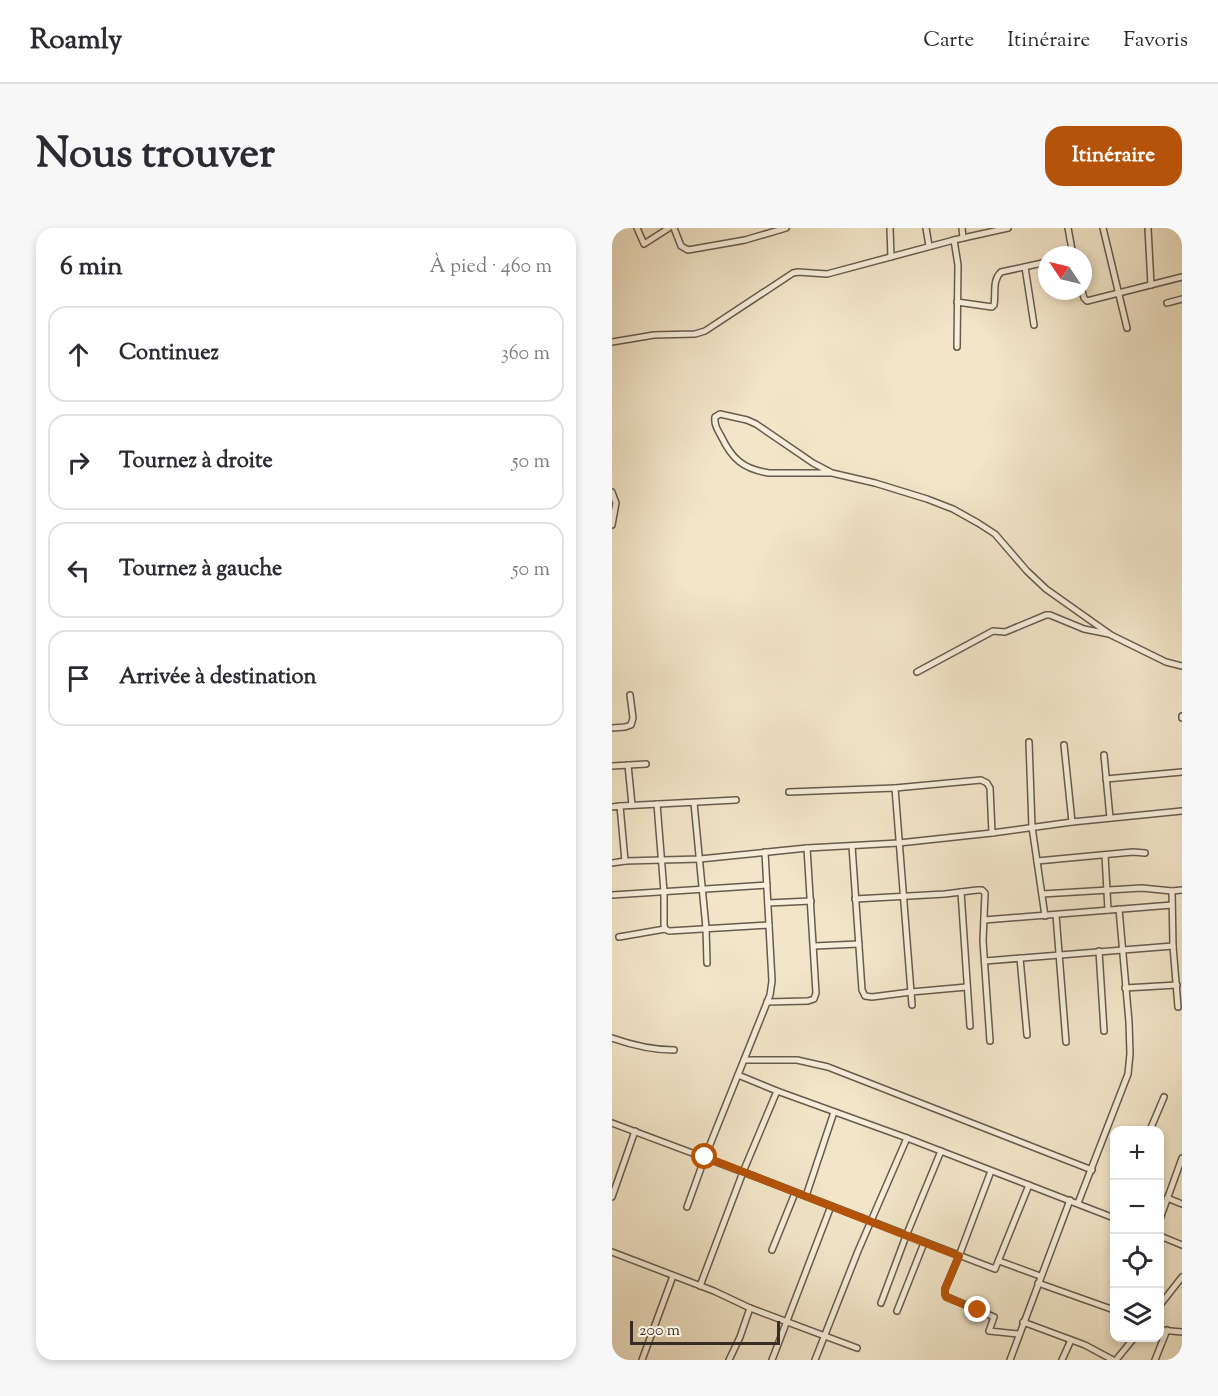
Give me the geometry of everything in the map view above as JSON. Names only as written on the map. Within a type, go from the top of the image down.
[{"type":"street","points":[[637,228],[644,244],[669,228]]},
{"type":"street","points":[[674,228],[681,246],[688,249],[745,240],[786,228]]},
{"type":"street","points":[[890,228],[891,257]]},
{"type":"street","points":[[926,228],[929,246]]},
{"type":"street","points":[[962,228],[963,238]]},
{"type":"street","points":[[612,342],[654,335],[694,334],[705,331],[793,273],[827,274],[929,246],[1008,228]]},
{"type":"street","points":[[1068,228],[1071,246]]},
{"type":"street","points":[[1103,228],[1127,328]]},
{"type":"street","points":[[1148,228],[1150,285]]},
{"type":"street","points":[[954,240],[958,265],[957,347]]},
{"type":"street","points":[[957,302],[992,307],[995,301],[995,283],[1001,272],[1038,264]]},
{"type":"street","points":[[1025,267],[1034,325]]},
{"type":"street","points":[[1092,300],[1182,277]]},
{"type":"street","points":[[1167,303],[1182,300]]},
{"type":"street","points":[[832,473],[813,463],[756,424],[720,414],[715,417],[714,424],[727,450],[739,462],[760,471],[832,473],[875,483],[953,509],[995,534],[1046,589],[1111,635],[1149,655],[1182,666]]},
{"type":"street","points":[[612,492],[616,503],[612,525]]},
{"type":"street","points":[[917,672],[993,631],[1005,632],[1046,615],[1084,629],[1111,635]]},
{"type":"street","points":[[612,728],[631,725],[633,718],[630,695]]},
{"type":"street","points":[[1029,742],[1032,827],[1045,916]]},
{"type":"street","points":[[1064,745],[1072,822]]},
{"type":"street","points":[[1104,755],[1110,818]]},
{"type":"street","points":[[612,766],[646,764]]},
{"type":"street","points":[[628,765],[632,805]]},
{"type":"street","points":[[1106,778],[1182,772]]},
{"type":"street","points":[[789,792],[895,788],[984,781],[990,788],[992,833]]},
{"type":"street","points":[[895,788],[912,1005]]},
{"type":"street","points":[[612,807],[736,800]]},
{"type":"street","points":[[693,803],[700,859],[707,963]]},
{"type":"street","points":[[657,804],[665,929]]},
{"type":"street","points":[[620,806],[625,861]]},
{"type":"street","points":[[612,863],[700,859],[807,848],[899,843],[1182,811]]},
{"type":"street","points":[[852,846],[862,990],[865,996],[967,987]]},
{"type":"street","points":[[767,1002],[808,1001],[814,999],[816,993],[807,848]]},
{"type":"street","points":[[687,1207],[770,995],[772,981],[765,852]]},
{"type":"street","points":[[1037,861],[1145,853]]},
{"type":"street","points":[[1105,855],[1108,910]]},
{"type":"street","points":[[612,896],[767,885]]},
{"type":"street","points":[[1041,894],[1142,888],[1182,890]]},
{"type":"street","points":[[855,899],[982,890],[985,893],[983,941],[990,1041]]},
{"type":"street","points":[[1172,891],[1173,946],[1178,1007]]},
{"type":"street","points":[[961,892],[970,1026]]},
{"type":"street","points":[[768,903],[811,901]]},
{"type":"street","points":[[984,920],[1172,905]]},
{"type":"street","points":[[1078,1203],[1128,1074],[1130,1054],[1119,909]]},
{"type":"street","points":[[1056,915],[1066,1042]]},
{"type":"street","points":[[619,937],[665,929],[669,931],[769,925]]},
{"type":"street","points":[[814,946],[859,944]]},
{"type":"street","points":[[985,961],[1173,946]]},
{"type":"street","points":[[1099,951],[1104,1030]]},
{"type":"street","points":[[1020,958],[1027,1035]]},
{"type":"street","points":[[1125,988],[1177,985]]},
{"type":"street","points":[[612,1038],[657,1050],[674,1050]]},
{"type":"street","points":[[744,1060],[796,1060],[828,1067],[1092,1170]]},
{"type":"street","points":[[738,1075],[1110,1216]]},
{"type":"street","points":[[700,1286],[743,1172],[777,1091]]},
{"type":"street","points":[[1152,1126],[1164,1097]]},
{"type":"street","points":[[806,1196],[834,1112]]},
{"type":"street","points":[[612,1123],[995,1269],[1029,1185]]},
{"type":"street","points":[[612,1197],[635,1131]]},
{"type":"street","points":[[815,1360],[907,1138]]},
{"type":"street","points":[[881,1303],[941,1151]]},
{"type":"street","points":[[1164,1207],[1182,1158]]},
{"type":"street","points":[[991,1171],[945,1294],[946,1297],[994,1317],[989,1331],[1019,1334]]},
{"type":"street","points":[[1175,1178],[1182,1181]]},
{"type":"street","points":[[772,1250],[795,1193]]},
{"type":"street","points":[[1167,1198],[1182,1204]]},
{"type":"street","points":[[1010,1360],[1070,1200]]},
{"type":"street","points":[[772,1360],[831,1206]]},
{"type":"street","points":[[1164,1238],[1182,1245]]},
{"type":"street","points":[[897,1311],[924,1243]]},
{"type":"street","points":[[612,1252],[857,1348]]},
{"type":"street","points":[[999,1261],[1040,1276]]},
{"type":"street","points":[[642,1360],[674,1276]]},
{"type":"street","points":[[1164,1300],[1182,1277]]},
{"type":"street","points":[[1038,1283],[1110,1309]]},
{"type":"street","points":[[729,1360],[750,1308]]},
{"type":"street","points":[[1023,1322],[1115,1360],[1131,1342]]},
{"type":"street","points":[[1164,1330],[1182,1332]]},
{"type":"street","points":[[1155,1360],[1167,1330]]},
{"type":"street","points":[[1062,1360],[1071,1340]]},
{"type":"route","points":[[705,1157],[959,1256],[945,1289],[946,1297],[978,1310]]}]
